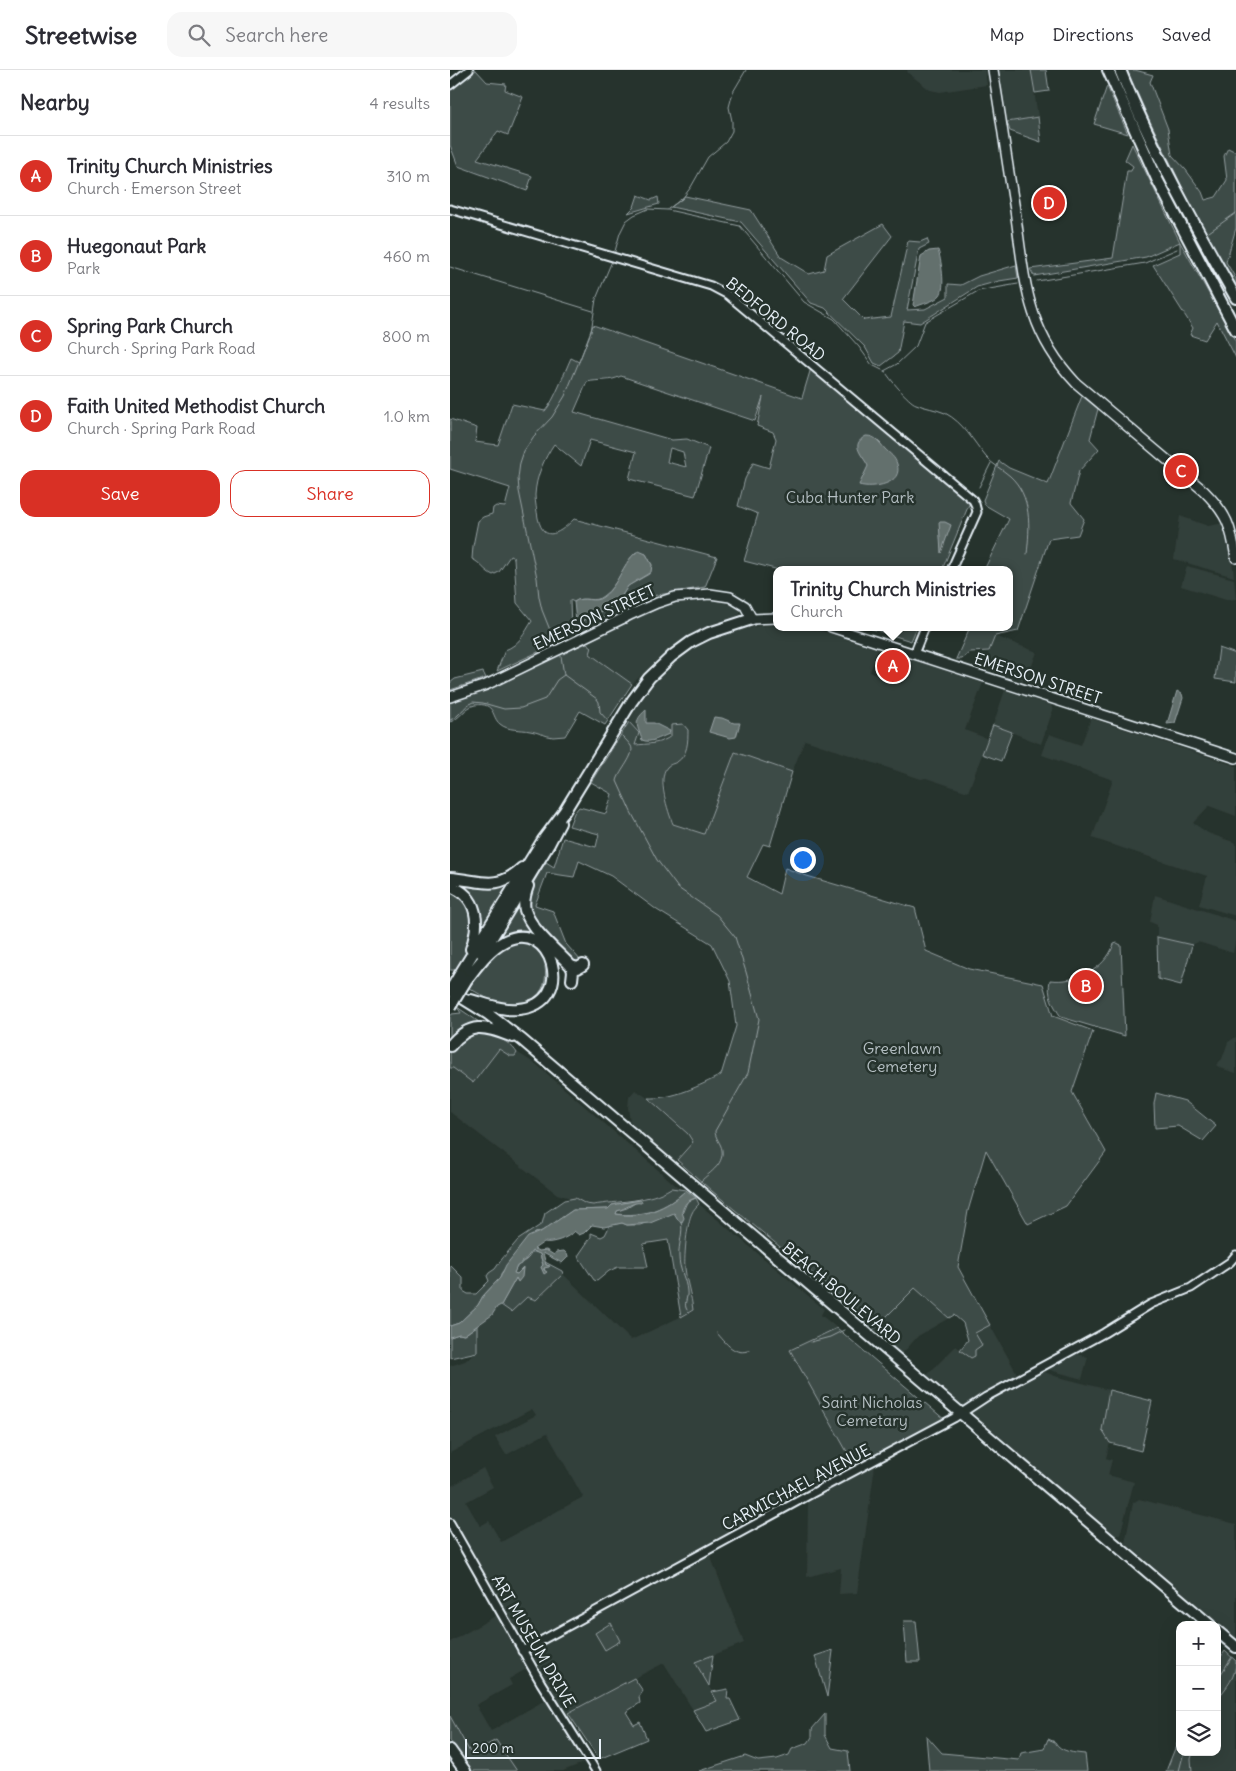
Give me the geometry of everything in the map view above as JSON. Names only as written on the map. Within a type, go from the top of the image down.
[{"type":"highway","points":[[1109,72],[1157,179],[1236,330]]},
{"type":"highway","points":[[1121,74],[1174,186],[1236,298]]},
{"type":"highway","points":[[450,1007],[464,977],[533,856],[548,832],[564,812],[636,696],[659,667],[678,651],[699,638],[752,619]]},
{"type":"highway","points":[[464,977],[533,871],[556,832],[564,812]]},
{"type":"highway","points":[[450,878],[488,883],[504,881],[515,874],[533,856]]},
{"type":"highway","points":[[533,871],[525,895],[524,906],[526,914],[536,929],[571,966],[573,971],[572,980]]},
{"type":"highway","points":[[450,886],[462,892],[470,900],[474,908],[476,920],[473,943],[464,977]]},
{"type":"highway","points":[[450,991],[494,949],[505,941],[516,937],[538,943],[553,962],[554,975],[550,990],[542,1001],[531,1007],[507,1009],[460,996]]},
{"type":"highway","points":[[571,966],[578,968],[584,965]]},
{"type":"highway","name":"BEACH BOULEVARD","points":[[450,991],[494,1019],[522,1040],[1205,1621]]},
{"type":"highway","points":[[450,1046],[463,1032],[479,1028],[490,1029],[522,1040]]},
{"type":"highway","points":[[1221,1634],[1236,1647]]},
{"type":"highway","points":[[450,1750],[465,1771]]},
{"type":"highway","points":[[450,1757],[459,1771]]},
{"type":"main road","points":[[993,70],[1028,297],[1042,337],[1058,362],[1076,383],[1204,491],[1219,506],[1231,531],[1236,558]]},
{"type":"main road","name":"EMERSON STREET","points":[[450,697],[486,686],[630,615],[672,598],[710,594],[730,597],[746,606],[752,619]]},
{"type":"main road","points":[[752,619],[773,618]]},
{"type":"main road","name":"EMERSON STREET","points":[[844,631],[1236,758]]},
{"type":"street","points":[[450,85],[468,70]]},
{"type":"street","name":"BEDFORD ROAD","points":[[450,209],[711,286],[722,291],[973,500],[977,512],[953,566]]},
{"type":"street","points":[[914,654],[923,631]]},
{"type":"street","name":"CARMICHAEL AVENUE","points":[[522,1651],[962,1414],[986,1398],[1104,1334],[1151,1304],[1192,1288],[1230,1262],[1236,1255]]},
{"type":"street","name":"ART MUSEUM DRIVE","points":[[450,1523],[522,1651],[596,1771]]},
{"type":"shaded area","points":[[907,70],[985,70],[987,85],[940,92],[930,90],[908,73]]},
{"type":"shaded area","points":[[998,70],[1031,70],[1038,117],[1005,122]]},
{"type":"shaded area","points":[[938,250],[942,273],[942,291],[935,299],[915,307],[913,305],[921,256],[929,251]]},
{"type":"shaded area","points":[[866,436],[877,440],[896,462],[898,471],[892,480],[879,485],[859,485],[868,466],[859,450],[858,443]]},
{"type":"shaded area","points":[[1180,516],[1208,526],[1224,523],[1229,536],[1234,577],[1174,559]]},
{"type":"shaded area","points":[[939,522],[951,525],[941,553]]},
{"type":"shaded area","points":[[639,551],[646,554],[652,565],[651,572],[628,586],[619,600],[613,605],[579,623],[576,622],[574,602],[581,599],[596,600],[603,597],[614,585],[629,559]]},
{"type":"shaded area","points":[[1187,566],[1234,579],[1236,599],[1226,600],[1181,586]]},
{"type":"shaded area","points":[[688,599],[708,599],[724,602],[738,608],[740,614],[691,634],[662,656],[632,684],[590,654],[592,647],[587,643],[588,638],[629,618],[673,602]]},
{"type":"shaded area","points":[[773,625],[773,631],[821,631],[878,649],[870,672],[902,683],[911,659],[983,683],[965,730],[988,739],[968,792],[926,778],[921,779],[805,740],[792,772],[735,752],[704,835],[673,824],[667,810],[663,773],[668,766],[679,761],[672,725],[671,736],[667,740],[635,745],[639,733],[629,722],[639,702],[664,671],[695,648],[728,632]]},
{"type":"shaded area","points":[[995,636],[1037,652],[1028,676],[1024,681],[983,668]]},
{"type":"shaded area","points":[[1005,690],[1051,705],[1053,710],[1041,744],[993,725]]},
{"type":"shaded area","points":[[1177,691],[1182,694],[1183,698],[1175,723],[1167,724]]},
{"type":"shaded area","points":[[646,710],[646,723],[654,723],[670,731],[669,734],[652,741],[642,740],[637,724],[639,718]]},
{"type":"shaded area","points":[[714,717],[740,723],[736,737],[730,738],[709,732]]},
{"type":"shaded area","points":[[1091,718],[1236,766],[1236,816],[1209,806],[1193,823],[1208,833],[1236,843],[1236,916],[1199,905],[1207,876],[1092,838],[1113,780],[1042,755],[1049,734],[1081,745]]},
{"type":"shaded area","points":[[1155,895],[1236,921],[1236,939],[1233,953],[1198,942],[1192,945],[1157,937],[1157,925],[1150,922]]},
{"type":"shaded area","points":[[475,1037],[512,1049],[537,1065],[680,1189],[671,1188],[663,1193],[647,1197],[593,1205],[557,1194],[450,1112],[450,1068],[453,1068]]},
{"type":"shaded area","points":[[1236,1037],[1236,1073],[1216,1065],[1222,1059],[1228,1042]]},
{"type":"shaded area","points":[[635,1090],[648,1098],[688,1134],[693,1142],[677,1160],[674,1161],[630,1122],[629,1097]]},
{"type":"shaded area","points":[[686,1190],[696,1198],[688,1201],[685,1205],[682,1212],[684,1218],[682,1222],[679,1221],[674,1213],[650,1223],[627,1225],[622,1223],[604,1227],[592,1225],[579,1235],[574,1231],[560,1240],[544,1242],[534,1249],[539,1251],[546,1250],[554,1255],[556,1252],[564,1251],[568,1257],[562,1263],[543,1253],[546,1265],[550,1266],[544,1268],[547,1272],[544,1274],[541,1267],[543,1265],[540,1254],[532,1251],[517,1266],[514,1273],[517,1274],[523,1268],[522,1277],[518,1282],[516,1278],[501,1305],[497,1307],[492,1315],[464,1335],[459,1334],[450,1337],[450,1326],[459,1323],[478,1305],[483,1296],[500,1278],[506,1265],[528,1237],[542,1231],[573,1210],[608,1209],[612,1205],[640,1200],[642,1201],[641,1203],[632,1204],[617,1211],[616,1214],[635,1215],[663,1207]]},
{"type":"shaded area","points":[[699,1204],[824,1309],[821,1315],[837,1328],[791,1350],[855,1466],[707,1547],[744,1643],[696,1662],[717,1701],[693,1710],[664,1663],[558,1718],[583,1763],[563,1771],[517,1771],[496,1740],[471,1754],[450,1716],[450,1642],[504,1611],[450,1515],[450,1487],[483,1468],[493,1487],[466,1502],[480,1526],[489,1521],[501,1542],[583,1497],[547,1433],[506,1455],[495,1437],[536,1415],[532,1409],[450,1453],[450,1366],[465,1361],[476,1352],[477,1326],[492,1315],[497,1307],[501,1305],[506,1309],[527,1297],[536,1300],[563,1274],[631,1340],[693,1311],[692,1296],[685,1267],[686,1245],[692,1213]],"holes":[[[528,1668],[547,1699],[491,1731],[476,1705],[512,1685],[509,1679]]]},
{"type":"shaded area","points":[[915,1287],[949,1318],[918,1336],[902,1354],[873,1330]]},
{"type":"shaded area","points":[[990,1325],[1019,1377],[968,1407],[964,1407],[926,1376],[956,1346],[971,1358],[975,1350],[975,1333]]},
{"type":"shaded area","points":[[1072,1353],[1088,1357],[1082,1379],[1050,1370],[1050,1366]]},
{"type":"shaded area","points":[[1042,1371],[1109,1390],[1102,1430],[1110,1443],[1106,1458],[1112,1460],[1108,1475],[1134,1482],[1120,1535],[1115,1535],[972,1413],[974,1408]]},
{"type":"shaded area","points":[[875,1466],[857,1593],[839,1594],[841,1568],[807,1577],[808,1501]]},
{"type":"shaded area","points":[[1139,1499],[1236,1524],[1236,1638],[1221,1625],[1221,1621],[1216,1621],[1125,1543],[1133,1503]]},
{"type":"shaded area","points":[[1236,1667],[1236,1771],[1192,1771],[1192,1756],[1221,1756],[1221,1694],[1230,1684]]},
{"type":"green space","points":[[476,70],[487,82],[506,84],[505,90],[523,97],[508,135],[498,131],[477,159],[532,176],[527,191],[458,166],[450,145],[450,90]]},
{"type":"green space","points":[[1031,70],[1046,70],[1049,91],[1035,93]]},
{"type":"green space","points":[[1127,70],[1135,70],[1153,75],[1150,82],[1168,129],[1172,155],[1186,170],[1202,192],[1205,200],[1216,197],[1227,180],[1224,156],[1228,148],[1236,152],[1236,228],[1226,262],[1236,279],[1236,289],[1218,260]]},
{"type":"green space","points":[[1107,86],[1128,134],[1094,124]]},
{"type":"green space","points":[[1038,117],[1041,142],[1010,131],[1007,122]]},
{"type":"green space","points":[[1132,144],[1180,242],[1146,257],[1034,276],[1030,269],[1113,258],[1127,171],[1131,171],[1133,166],[1125,160]]},
{"type":"green space","points":[[638,195],[651,200],[658,197],[659,204],[628,213],[634,207]]},
{"type":"green space","points":[[685,196],[751,210],[781,257],[809,274],[824,270],[827,255],[883,224],[892,236],[843,299],[864,320],[891,317],[908,241],[920,242],[927,239],[929,244],[919,249],[907,310],[925,309],[948,297],[948,284],[961,285],[979,276],[1016,265],[1018,278],[977,287],[920,323],[904,321],[898,353],[881,366],[874,363],[865,347],[825,308],[811,303],[741,222],[671,207]]},
{"type":"green space","points":[[1180,242],[1236,342],[1236,358],[1217,321],[1205,340],[1190,335],[1193,328],[1153,265],[1180,253]]},
{"type":"green space","name":"Cuba Hunter Park","points":[[593,325],[802,398],[811,368],[970,502],[944,566],[773,566],[773,568],[744,561],[758,514],[738,506],[745,479],[753,463],[769,468],[776,439],[773,432],[757,426],[763,397],[755,421],[621,376],[613,379],[587,382],[574,412],[672,440],[687,439],[709,448],[695,496],[629,479],[636,452],[590,440],[581,466],[554,444],[541,468],[536,488],[535,498],[538,518],[544,531],[549,534],[558,532],[574,519],[717,557],[705,587],[646,597],[583,628],[579,623],[613,605],[619,600],[628,586],[649,574],[652,565],[646,554],[636,552],[613,586],[603,596],[596,599],[581,599],[574,602],[570,600],[571,630],[561,638],[562,641],[497,671],[505,650],[518,642],[532,621],[517,603],[514,558],[510,556],[499,572],[493,575],[472,559],[478,521],[492,514],[493,508],[496,506],[505,507],[510,488],[450,469],[450,419],[477,428],[475,442],[498,445],[512,404],[545,411],[556,393],[571,358],[579,362]],"holes":[[[670,448],[683,452],[686,467],[667,462]]]},
{"type":"green space","points":[[1082,396],[1098,409],[1090,439],[1099,449],[1079,471],[1071,503],[1084,519],[1078,535],[1049,539],[1018,631],[995,636],[989,651],[970,652],[962,659],[956,659],[968,631],[1013,631],[1013,566],[986,566],[1009,519],[985,505],[983,500],[999,461],[1009,468],[1048,484]]},
{"type":"green space","points":[[879,631],[915,631],[911,641]]},
{"type":"green space","points":[[587,643],[592,647],[590,654],[632,684],[605,725],[580,711],[565,736],[553,737],[503,726],[497,721],[490,708],[482,705],[471,706],[450,722],[450,702],[485,690]]},
{"type":"green space","points":[[1219,648],[1236,654],[1236,682],[1215,679]]},
{"type":"green space","points":[[483,672],[486,678],[450,690],[450,683],[455,679]]},
{"type":"green space","name":"Greenlawn Cemetery","points":[[629,722],[639,733],[635,745],[654,743],[667,739],[671,736],[671,725],[683,724],[688,730],[687,748],[683,756],[677,762],[668,766],[664,772],[664,795],[673,824],[704,834],[735,752],[792,772],[770,846],[763,844],[747,877],[779,894],[785,868],[915,908],[926,951],[969,969],[1043,984],[1053,1016],[1093,1031],[1072,1092],[1106,1152],[1066,1206],[1028,1224],[986,1150],[968,1211],[958,1267],[990,1325],[975,1333],[982,1345],[975,1350],[975,1356],[971,1358],[960,1350],[968,1340],[963,1323],[954,1315],[949,1318],[915,1288],[873,1330],[863,1318],[864,1316],[677,1160],[693,1142],[688,1134],[648,1098],[677,1094],[721,1075],[736,1026],[730,981],[712,944],[657,910],[611,876],[579,861],[574,877],[547,873],[535,905],[553,911],[566,944],[581,961],[575,964],[542,931],[528,912],[528,899],[532,886],[546,862],[554,867],[563,838],[596,847],[599,834],[569,826],[574,813],[579,807],[606,814],[612,794],[591,782]]},
{"type":"green space","points":[[993,725],[1012,732],[1001,761],[982,754]]},
{"type":"green space","points":[[456,880],[509,883],[481,931],[479,920],[455,885]]},
{"type":"green space","points":[[450,888],[455,890],[472,910],[469,948],[457,970],[450,970]]},
{"type":"green space","points":[[514,909],[522,910],[539,936],[501,939],[500,936]]},
{"type":"green space","points":[[1157,937],[1192,945],[1181,985],[1158,979]]},
{"type":"green space","points":[[515,942],[533,945],[548,961],[549,986],[529,1005],[500,1005],[500,1002],[490,1000],[469,988],[478,972],[497,949]]},
{"type":"green space","points":[[1114,944],[1121,945],[1125,1036],[1061,1017],[1053,1004],[1049,991],[1050,980],[1079,977],[1097,968],[1110,953]]},
{"type":"green space","points":[[457,1007],[482,1024],[450,1044],[450,1017],[452,1014],[461,1013]]},
{"type":"green space","points":[[470,1032],[503,1040],[517,1053],[515,1056],[510,1056],[499,1049],[473,1083],[453,1068],[450,1068],[450,1050]]},
{"type":"green space","points":[[1156,1093],[1185,1101],[1216,1126],[1203,1141],[1178,1126],[1155,1128],[1154,1104]]},
{"type":"green space","points":[[671,1188],[686,1190],[663,1207],[645,1213],[616,1214],[617,1211],[627,1208],[640,1200],[612,1205],[608,1209],[573,1210],[542,1231],[535,1233],[502,1272],[500,1278],[483,1296],[478,1305],[459,1323],[450,1326],[450,1265],[463,1278],[463,1291],[468,1294],[476,1294],[489,1281],[487,1276],[489,1273],[495,1269],[518,1240],[542,1224],[545,1213],[564,1200],[575,1198],[586,1204],[593,1205],[653,1196]]},
{"type":"green space","points":[[696,1198],[699,1204],[690,1218],[685,1256],[685,1268],[693,1310],[681,1317],[668,1240],[643,1244],[648,1267],[618,1267],[609,1271],[597,1281],[594,1280],[578,1256],[591,1237],[591,1233],[601,1237],[605,1235],[610,1225],[622,1223],[640,1225],[674,1212],[679,1221],[687,1202]]},
{"type":"green space","points":[[533,1251],[540,1254],[543,1265],[541,1268],[545,1272],[544,1267],[549,1266],[545,1262],[562,1271],[563,1274],[536,1300],[527,1297],[511,1312],[501,1305],[516,1278],[518,1281],[519,1273],[514,1273],[516,1268]]},
{"type":"green space","points":[[477,1326],[477,1352],[450,1358],[450,1337],[459,1334],[464,1335]]},
{"type":"green space","name":"Saint Nicholas Cemetary","points":[[837,1328],[945,1420],[855,1466],[790,1350]]},
{"type":"green space","points":[[1109,1390],[1152,1401],[1141,1451],[1110,1443],[1102,1430]]},
{"type":"green space","points":[[904,1621],[916,1621],[920,1662],[907,1662]]},
{"type":"green space","points":[[611,1623],[620,1641],[605,1650],[595,1633]]},
{"type":"green space","points":[[833,1651],[827,1697],[815,1656]]},
{"type":"green space","points":[[1225,1651],[1236,1661],[1236,1667],[1230,1682],[1221,1694],[1221,1666],[1221,1656]]},
{"type":"green space","points":[[713,1655],[709,1686],[695,1662]]},
{"type":"green space","points":[[634,1678],[643,1691],[639,1697],[640,1703],[626,1712],[634,1725],[640,1722],[647,1739],[599,1759],[568,1713]]},
{"type":"green space","points":[[728,1689],[727,1699],[730,1699],[740,1720],[706,1732],[693,1710],[717,1701],[712,1692]]},
{"type":"green space","points":[[825,1714],[825,1735],[832,1748],[848,1751],[850,1771],[699,1771],[745,1756],[758,1761],[777,1759],[789,1755],[792,1749],[808,1743],[812,1737],[812,1729]]},
{"type":"green space","points":[[450,1716],[471,1754],[496,1740],[517,1771],[471,1771],[450,1741]]},
{"type":"green space","points":[[926,1735],[942,1753],[1019,1760],[1021,1753],[1044,1749],[1048,1739],[1064,1750],[1085,1754],[1087,1771],[929,1771]]},
{"type":"green space","points":[[1176,1746],[1176,1756],[1192,1756],[1192,1771],[1166,1771]]},
{"type":"waterway","points":[[668,209],[682,199],[708,157],[726,142],[732,131],[729,107],[733,92],[746,70]]},
{"type":"waterway","points":[[614,255],[620,233],[626,221],[648,209],[668,210],[740,226],[804,302],[834,319],[872,365],[884,371],[897,364],[916,346],[925,322],[978,291],[1018,284]]},
{"type":"waterway","points":[[1209,232],[1236,213]]},
{"type":"waterway","points":[[1037,281],[1145,263],[1177,249]]},
{"type":"waterway","points":[[554,640],[539,597],[537,578],[519,491],[520,463],[524,451],[534,436],[552,417],[565,396],[591,332],[596,299],[612,261]]},
{"type":"waterway","points":[[450,267],[593,311]]},
{"type":"waterway","points":[[885,371],[899,389],[913,402],[945,413],[958,422],[986,457],[1017,484],[1026,502],[1028,512],[1027,554]]},
{"type":"waterway","points":[[979,487],[991,463]]},
{"type":"waterway","points":[[561,656],[564,675],[597,699],[600,712],[609,722]]},
{"type":"waterway","points":[[450,720],[473,702],[504,709],[521,708],[545,699],[557,680],[564,675]]},
{"type":"waterway","points":[[622,736],[631,746],[632,750],[617,781],[631,812],[657,860],[678,888],[717,915],[735,937],[759,1019],[748,1073],[715,1131],[722,1150],[721,1160],[715,1169],[699,1183]]},
{"type":"waterway","points":[[532,1000],[544,985],[546,976],[545,966]]},
{"type":"waterway","points":[[508,1004],[519,1004]]},
{"type":"waterway","points":[[690,1194],[693,1190]]},
{"type":"waterway","points":[[681,1221],[679,1257],[686,1287],[685,1306],[687,1310]]},
{"type":"waterway","points":[[811,1342],[830,1337],[844,1330]]},
{"type":"waterway","points":[[717,1333],[731,1348],[740,1352],[750,1350]]},
{"type":"waterway","points":[[1221,1674],[1232,1657]]},
{"type":"waterway","points":[[1179,1771],[1183,1756]]},
{"type":"place","name":"Faith United Methodist Church","points":[[1049,203]]},
{"type":"place","name":"Spring Park Church","points":[[1181,471]]},
{"type":"place","name":"Trinity Church Ministries","points":[[893,666]]},
{"type":"place","name":"Huegonaut Park","points":[[1086,986]]}]
